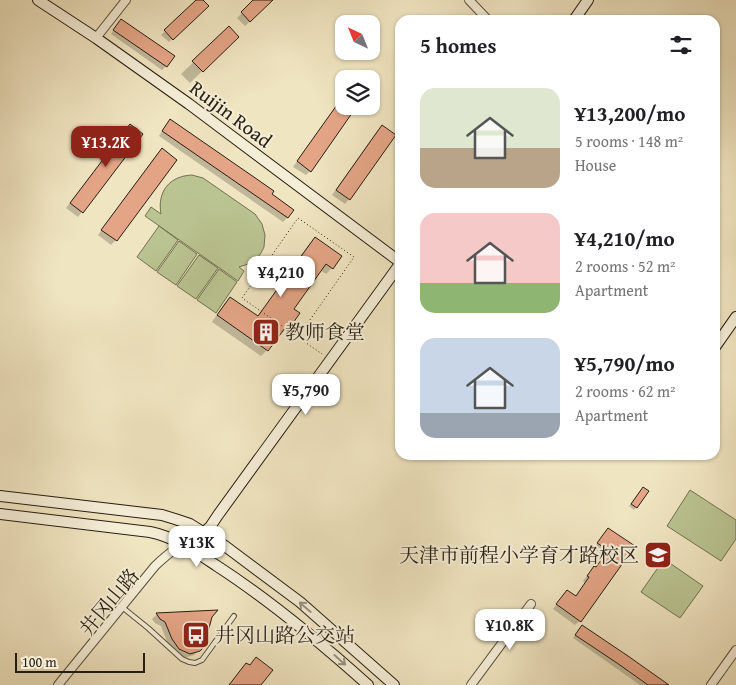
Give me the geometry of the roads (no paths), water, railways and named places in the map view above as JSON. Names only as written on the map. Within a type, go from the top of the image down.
[{"type":"street","name":"Ruijin Road","points":[[38,0],[96,38],[189,104],[395,257]]},
{"type":"street","points":[[96,38],[126,0]]},
{"type":"street","points":[[469,0],[483,15]]},
{"type":"street","points":[[572,15],[583,0]]},
{"type":"street","points":[[578,15],[588,0]]},
{"type":"street","points":[[202,531],[395,266]]},
{"type":"street","points":[[185,545],[218,515],[395,266]]},
{"type":"street","points":[[720,340],[736,317]]},
{"type":"street","points":[[0,496],[162,516],[175,519],[202,531],[300,602],[394,685]]},
{"type":"street","points":[[0,515],[150,532],[185,545],[250,587],[327,648],[368,685]]},
{"type":"street","points":[[185,545],[216,566]]},
{"type":"street","name":"井冈山路","points":[[62,685],[155,566],[166,555],[185,545]]},
{"type":"street","points":[[470,685],[531,604]]},
{"type":"street","name":"井冈山路","points":[[58,685],[123,607]]},
{"type":"street","points":[[711,685],[736,650]]},
{"type":"lane","points":[[123,607],[182,659],[195,663],[202,660],[234,616]]},
{"type":"place","name":"教师食堂","points":[[266,332]]},
{"type":"place","name":"天津市前程小学育才路校区","points":[[658,555]]},
{"type":"place","name":"井冈山路公交站","points":[[196,635]]}]
